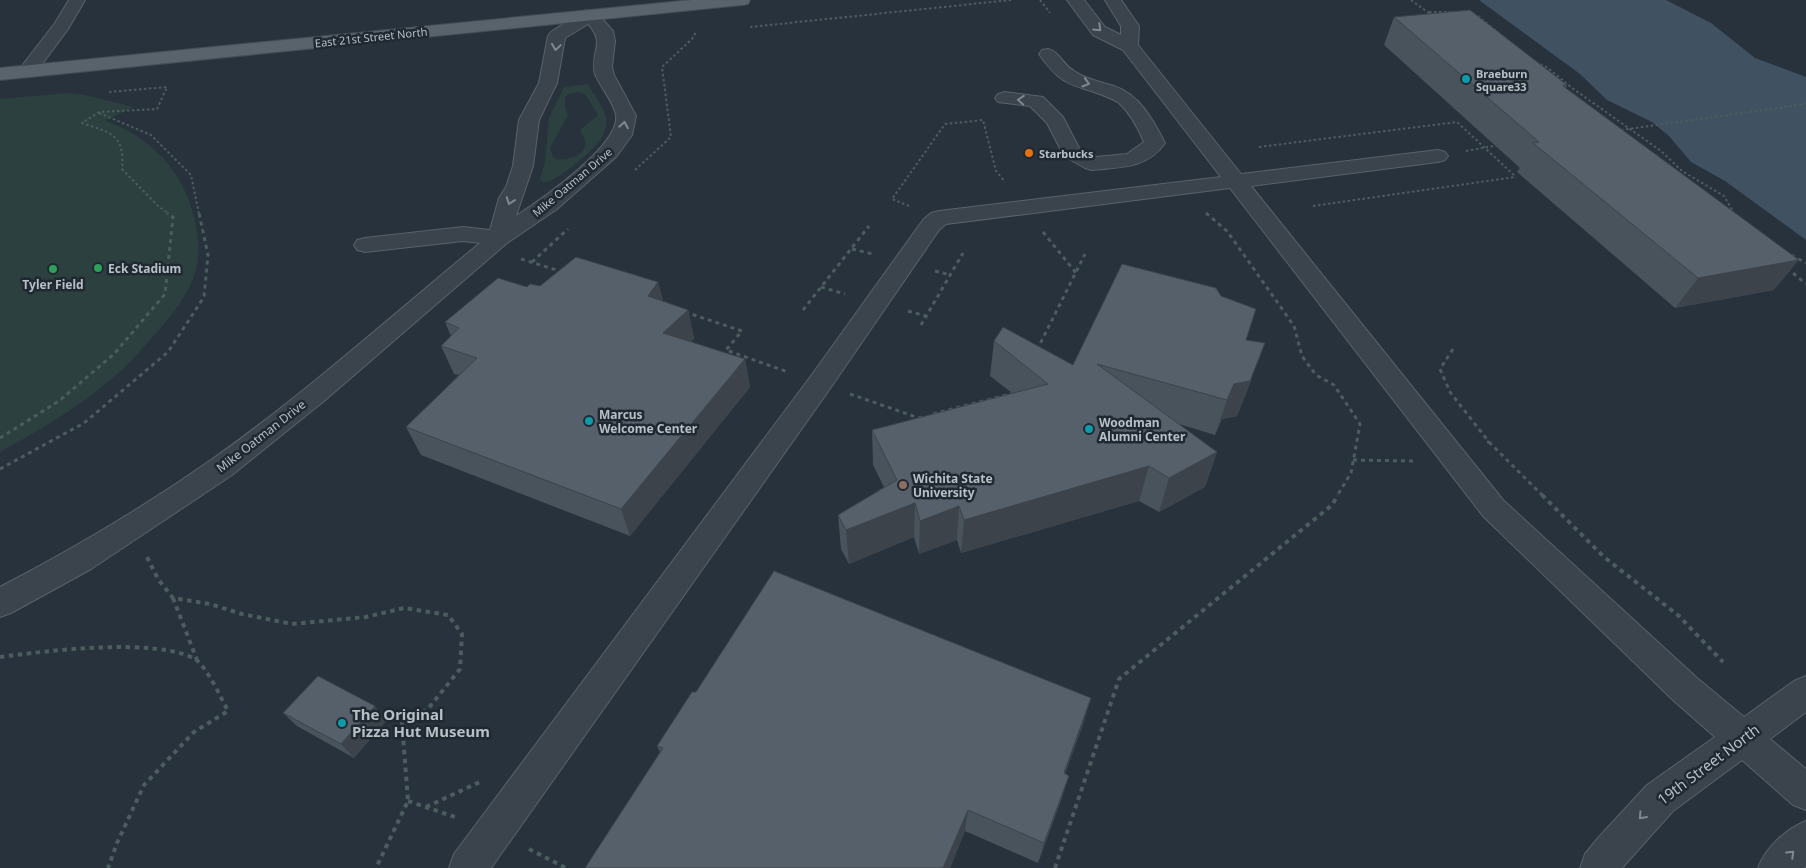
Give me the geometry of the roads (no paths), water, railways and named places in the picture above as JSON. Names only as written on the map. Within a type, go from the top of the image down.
[{"type":"main road","name":"East 21st Street North","points":[[0,74],[589,7],[742,0]]},
{"type":"street","points":[[28,71],[62,25],[77,0]]},
{"type":"street","points":[[1075,0],[1099,31],[1129,46],[1493,508],[1685,689],[1806,792]]},
{"type":"street","points":[[1113,0],[1130,26],[1129,46]]},
{"type":"street","points":[[365,245],[463,234],[507,247],[510,198],[517,187],[523,166],[529,120],[550,76],[558,36],[589,7]]},
{"type":"street","name":"Mike Oatman Drive","points":[[0,603],[80,560],[166,505],[222,466],[507,247],[549,204],[618,143],[625,130],[625,113],[605,75],[603,67],[606,41],[604,31],[589,7]]},
{"type":"street","points":[[1005,98],[1036,101],[1056,121],[1071,152],[1092,164],[1133,160],[1155,143],[1148,128],[1123,97],[1076,80],[1060,70],[1048,54]]},
{"type":"street","points":[[468,868],[820,383],[931,225],[939,218],[1438,156]]},
{"type":"street","name":"19th Street North","points":[[1599,868],[1611,851],[1660,798],[1741,737],[1806,692]]},
{"type":"street","points":[[1777,868],[1806,840]]},
{"type":"water","points":[[1479,0],[1666,0],[1711,23],[1755,58],[1806,77],[1806,240],[1725,181],[1691,162],[1669,136],[1652,122],[1607,100],[1580,74]]},
{"type":"place","name":"Braeburn Square33","points":[[1466,79]]},
{"type":"place","name":"Starbucks","points":[[1029,153]]},
{"type":"place","name":"Eck Stadium","points":[[98,268]]},
{"type":"place","name":"Tyler Field","points":[[53,269]]},
{"type":"place","name":"Marcus Welcome Center","points":[[589,421]]},
{"type":"place","name":"Woodman Alumni Center","points":[[1089,429]]},
{"type":"place","name":"Wichita State University","points":[[903,485]]},
{"type":"place","name":"The Original Pizza Hut Museum","points":[[342,723]]}]
